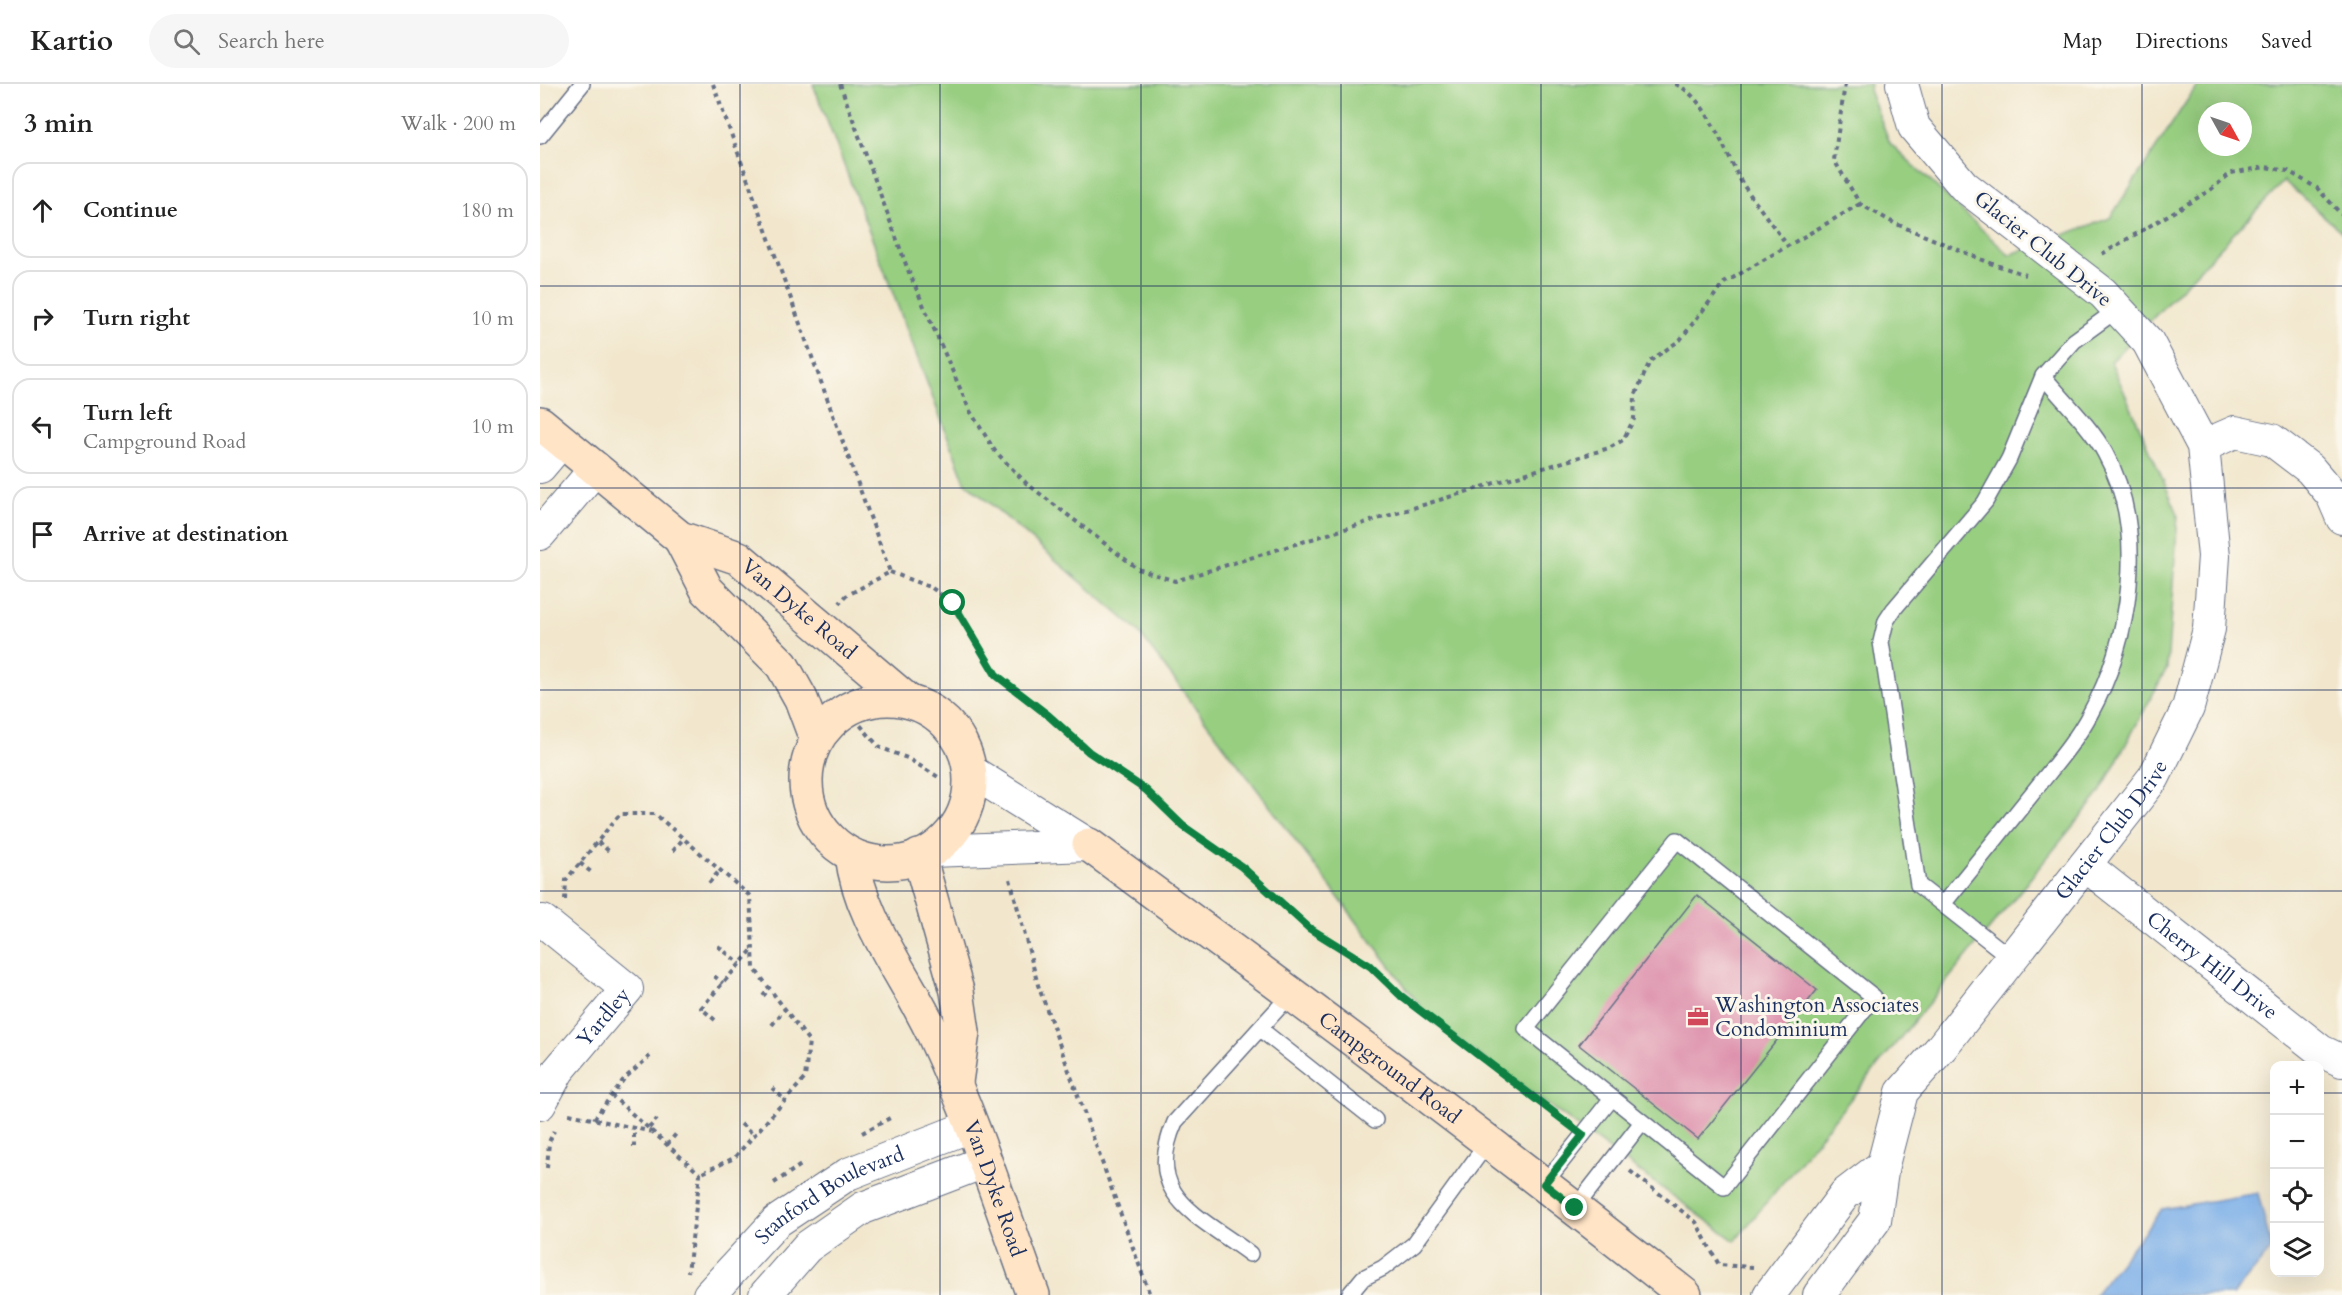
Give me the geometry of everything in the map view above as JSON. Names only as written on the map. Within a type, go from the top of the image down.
[{"type":"street","name":"Glacier Club Drive","points":[[1799,1255],[1824,1287],[1875,1220],[1883,1165],[1902,1092],[2012,958],[2154,777],[2188,708],[2209,629],[2214,556],[2203,446],[2148,342],[2103,293],[1964,186],[1914,127],[1902,84]]},
{"type":"street","points":[[540,467],[551,432]]},
{"type":"street","name":"Van Dyke Road","points":[[551,432],[680,538],[739,558],[908,700]]},
{"type":"street","points":[[2203,446],[2235,432],[2272,440],[2310,469],[2332,495],[2342,518]]},
{"type":"street","points":[[540,534],[596,468]]},
{"type":"street","name":"Van Dyke Road","points":[[680,538],[707,590],[782,665],[801,699],[816,739]]},
{"type":"street","points":[[882,698],[908,700],[933,711],[952,729],[966,753],[970,781],[965,808],[952,832],[925,853],[906,861],[878,862],[852,855],[830,839],[813,817],[806,791],[806,773],[816,739],[833,719],[856,704],[882,698]]},
{"type":"street","name":"Campground Road","points":[[969,770],[1089,845],[1292,993],[1544,1184],[1685,1295]]},
{"type":"street","points":[[925,853],[1089,845]]},
{"type":"street","name":"Van Dyke Road","points":[[925,853],[957,990],[963,1032],[956,1082]]},
{"type":"street","name":"Van Dyke Road","points":[[852,855],[855,880],[867,910],[956,1082],[1033,1295]]},
{"type":"street","name":"Cherry Hill Drive","points":[[2085,865],[2321,1051],[2342,1060]]},
{"type":"street","name":"Yardley","points":[[553,1115],[558,1071],[627,989],[554,915]]},
{"type":"street","name":"Stanford Boulevard","points":[[698,1287],[776,1222],[848,1174],[971,1126]]},
{"type":"street","name":"Stanford Boulevard","points":[[765,1295],[807,1247],[863,1208],[984,1162]]},
{"type":"street","points":[[1773,1290],[1845,1194],[1883,1165]]},
{"type":"lane","points":[[540,136],[582,84]]},
{"type":"lane","points":[[2012,958],[1918,885],[1881,642],[1886,621],[1894,609],[1985,502],[2009,459],[2043,376],[2074,341],[2118,309]]},
{"type":"lane","points":[[1943,904],[2065,754],[2091,713],[2119,639],[2128,601],[2131,567],[2128,525],[2121,488],[2105,452],[2043,376]]},
{"type":"lane","points":[[1677,840],[1875,997],[1724,1187],[1642,1122],[1526,1029],[1677,840]]},
{"type":"lane","points":[[1250,1254],[1174,1197],[1167,1182],[1167,1141],[1176,1122],[1292,993]]},
{"type":"lane","points":[[1260,1029],[1375,1120]]},
{"type":"lane","points":[[1544,1184],[1612,1098]]},
{"type":"lane","points":[[1575,1208],[1642,1122]]},
{"type":"lane","points":[[1349,1295],[1363,1278],[1383,1268],[1414,1244],[1488,1142]]},
{"type":"path","points":[[840,84],[908,270],[970,411],[995,451],[1026,483],[1138,569],[1175,581],[1609,448],[1623,440],[1634,419],[1635,396],[1650,361],[1680,340],[1724,283],[1860,204]]},
{"type":"path","points":[[1675,84],[1697,103],[1721,140],[1743,184],[1788,246]]},
{"type":"path","points":[[1845,84],[1834,160],[1860,204],[1894,223],[1990,263],[2028,276]]},
{"type":"path","points":[[2075,271],[2199,197],[2231,173],[2265,167],[2288,171],[2317,188],[2342,215]]},
{"type":"path","points":[[890,572],[932,588],[953,603],[996,675],[1049,716],[1089,752],[1146,790],[1183,826],[1242,867],[1309,928],[1370,966],[1401,996],[1583,1135]]},
{"type":"path","points":[[554,915],[566,880],[620,814],[655,814],[750,896],[754,968],[809,1041],[805,1078],[734,1158],[700,1174]]},
{"type":"path","points":[[673,851],[683,839]]},
{"type":"path","points":[[598,842],[609,852]]},
{"type":"path","points":[[580,863],[591,872]]},
{"type":"path","points":[[709,883],[720,870]]},
{"type":"path","points":[[717,946],[740,964]]},
{"type":"path","points":[[714,1020],[701,1008],[753,949]]},
{"type":"path","points":[[714,976],[723,983]]},
{"type":"path","points":[[763,996],[769,989]]},
{"type":"path","points":[[772,1025],[785,1009]]},
{"type":"path","points":[[594,1119],[611,1095],[650,1056]]},
{"type":"path","points":[[772,1088],[785,1100]]},
{"type":"path","points":[[611,1095],[700,1174],[698,1287]]},
{"type":"path","points":[[547,1168],[553,1115],[567,1113],[653,1132]]},
{"type":"path","points":[[649,1128],[657,1119]]},
{"type":"path","points":[[741,1124],[754,1135]]},
{"type":"path","points":[[633,1147],[634,1128]]},
{"type":"path","points":[[667,1145],[676,1134]]},
{"type":"path","points":[[1613,1158],[1696,1222],[1719,1265],[1751,1266],[1773,1290]]},
{"type":"green space","points":[[813,84],[1870,84],[1869,90],[1890,143],[2009,255],[2110,218],[2198,84],[2342,84],[2342,232],[2284,181],[2111,362],[2178,514],[2167,668],[2099,794],[1735,1241],[1430,1019],[1137,630],[965,482]]},
{"type":"water","points":[[2258,1193],[2270,1241],[2270,1251],[2233,1295],[2094,1295],[2162,1209]]},
{"type":"building","name":"Washington Associates Condominium","points":[[1697,895],[1817,990],[1698,1139],[1579,1045]]},
{"type":"place","name":"Washington Associates Condominium","points":[[1698,1017]]},
{"type":"route","points":[[953,603],[996,675],[1049,716],[1089,752],[1146,790],[1183,826],[1242,867],[1309,928],[1370,966],[1401,996],[1583,1135],[1544,1184],[1575,1208]]}]
